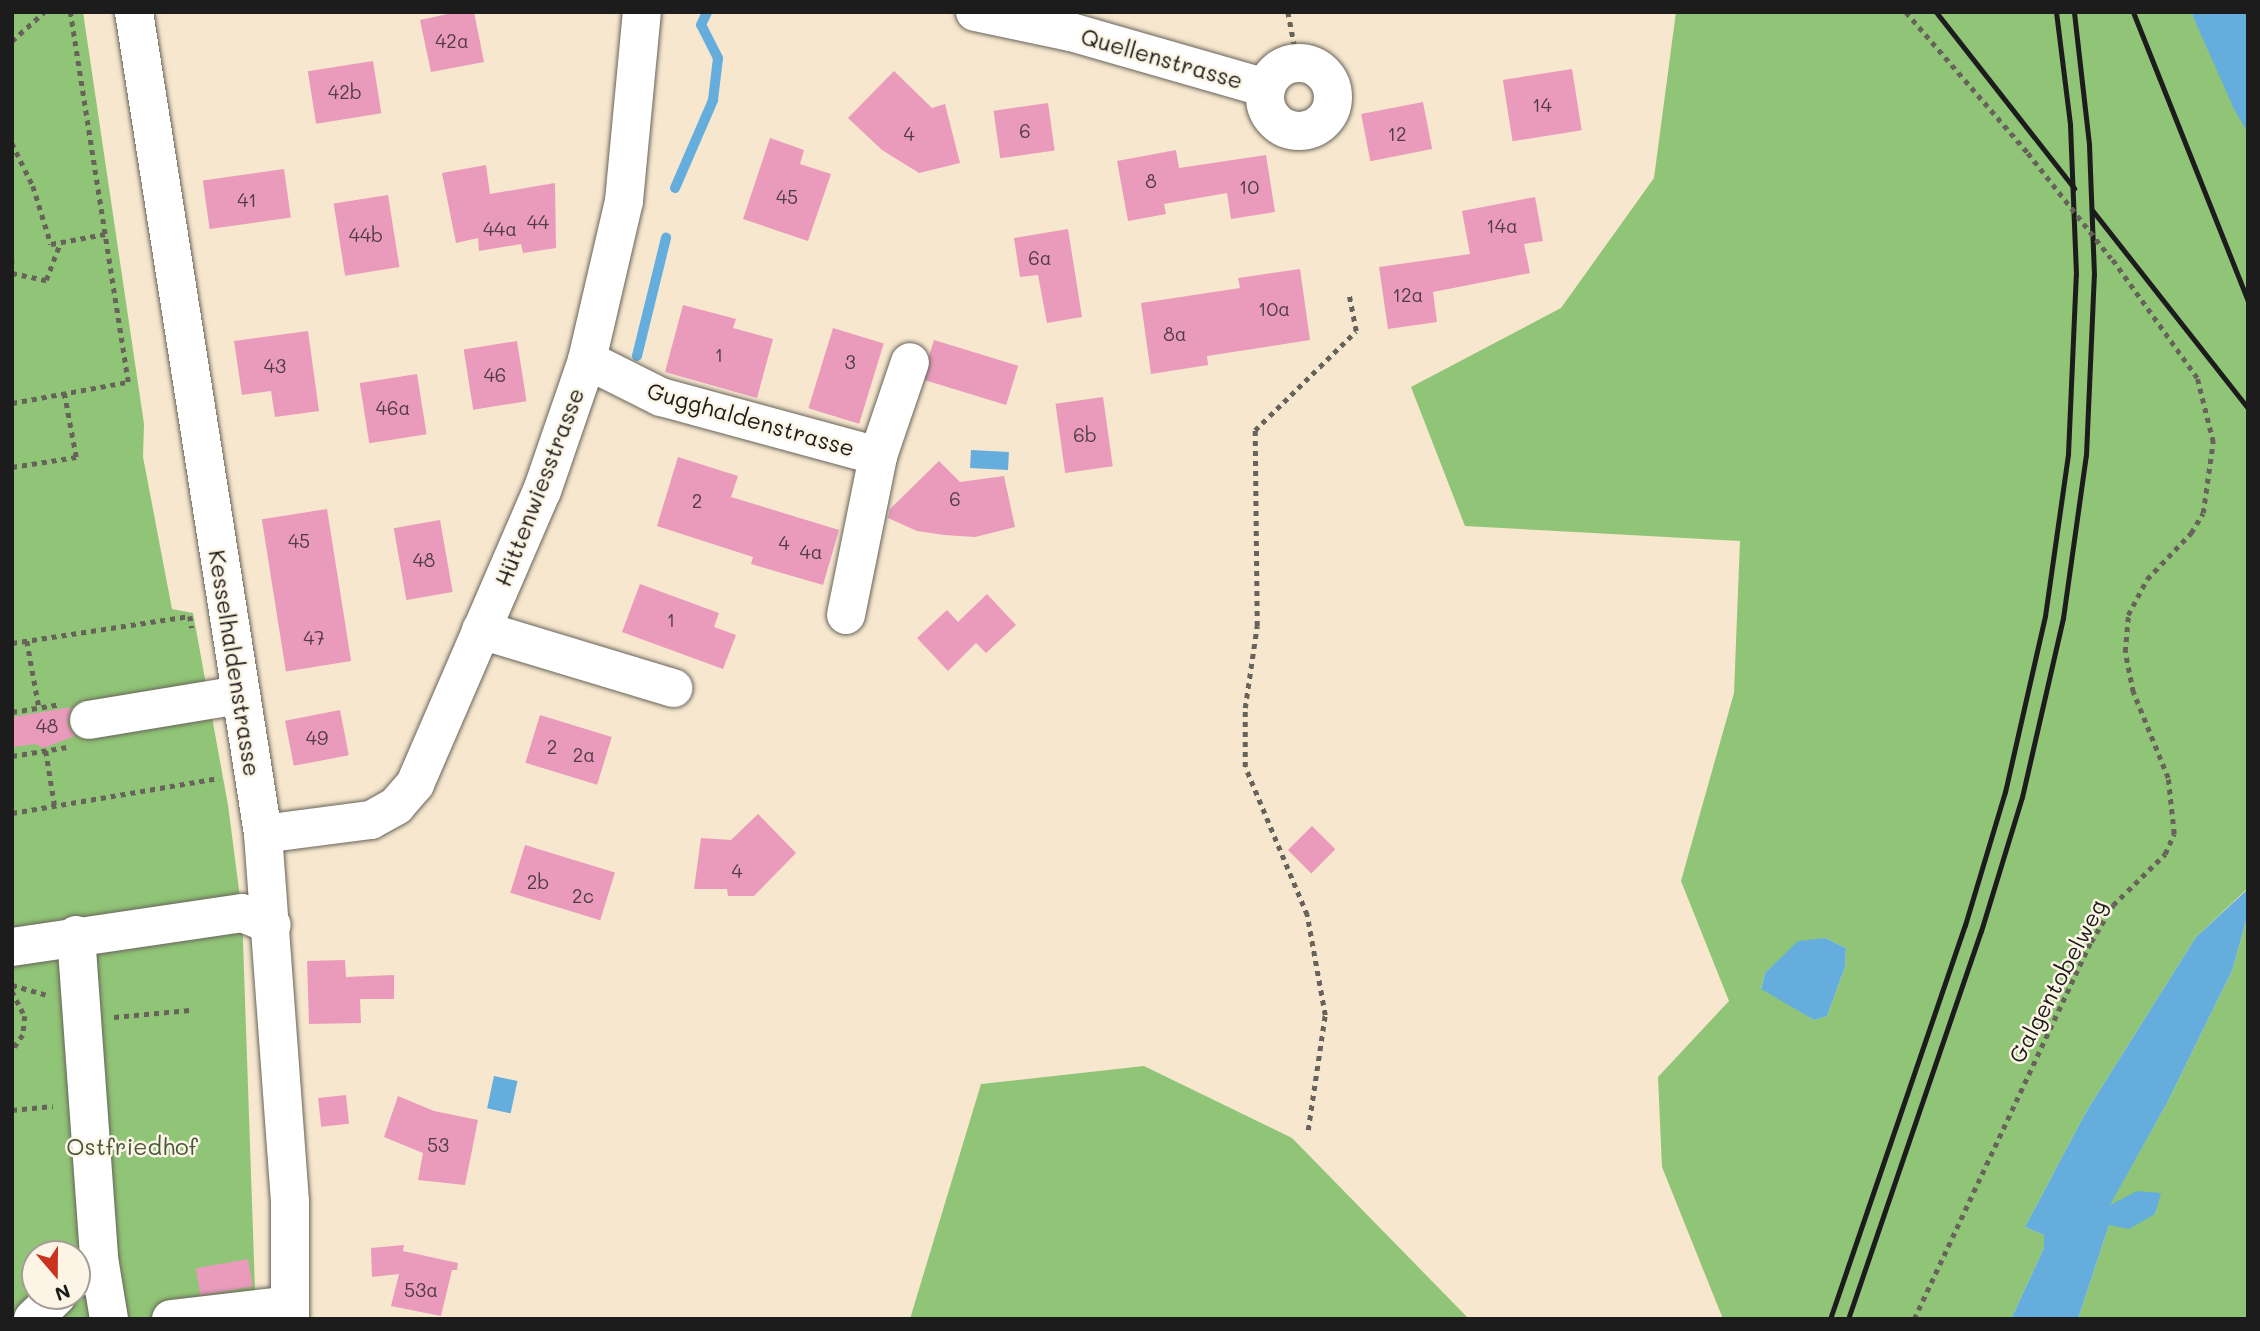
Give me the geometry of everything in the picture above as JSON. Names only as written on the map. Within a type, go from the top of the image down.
[{"type":"street","name":"Kesselhaldenstrasse","points":[[134,12],[263,834],[272,925],[290,1202],[290,1312]]},
{"type":"street","name":"Hüttenwiesstrasse","points":[[263,834],[371,820],[396,806],[415,784],[542,491],[587,360],[624,201],[642,12]]},
{"type":"street","name":"Quellenstrasse","points":[[975,12],[1072,32],[1266,88]]},
{"type":"street","name":"Quellenstrasse","points":[[1298,63],[1319,69],[1331,85],[1332,105],[1322,123],[1302,131],[1280,126],[1267,109],[1266,88],[1278,70],[1298,63]]},
{"type":"street","name":"Gugghaldenstrasse","points":[[587,360],[661,397],[878,456]]},
{"type":"street","points":[[846,615],[878,456],[910,362]]},
{"type":"street","points":[[481,630],[674,688]]},
{"type":"street","points":[[89,720],[222,698]]},
{"type":"street","points":[[12,947],[76,935],[242,913],[272,925]]},
{"type":"street","points":[[76,935],[88,1102],[88,1240]]},
{"type":"street","points":[[91,1275],[109,1319]]},
{"type":"street","points":[[171,1319],[290,1312]]},
{"type":"path","points":[[12,41],[44,12]]},
{"type":"path","points":[[12,402],[128,382],[71,12]]},
{"type":"path","points":[[1288,12],[1298,63]]},
{"type":"path","name":"Galgentobelweg","points":[[1906,12],[2028,153],[2111,258],[2197,377],[2213,442],[2203,513],[2191,533],[2147,579],[2128,615],[2125,652],[2133,692],[2168,779],[2174,834],[2165,854],[2113,905],[2091,942],[1914,1319]]},
{"type":"path","points":[[12,143],[33,186],[51,244],[105,234]]},
{"type":"path","points":[[12,259],[12,270],[46,280],[60,242]]},
{"type":"path","points":[[1308,1130],[1325,1015],[1307,915],[1245,767],[1245,708],[1257,626],[1255,429],[1356,331],[1349,296]]},
{"type":"path","points":[[12,467],[76,457],[64,393]]},
{"type":"path","points":[[12,643],[190,616],[195,641]]},
{"type":"path","points":[[27,641],[39,707]]},
{"type":"path","points":[[12,755],[46,751],[55,807]]},
{"type":"path","points":[[12,813],[219,780],[217,769]]},
{"type":"path","points":[[12,991],[25,1016],[23,1035],[12,1051]]},
{"type":"path","points":[[82,1020],[190,1010]]},
{"type":"path","points":[[12,1110],[88,1102]]},
{"type":"green space","name":"Ostfriedhof","points":[[12,12],[83,12],[144,424],[143,457],[172,609],[193,613],[228,805],[242,913],[256,1319],[12,1319]]},
{"type":"green space","points":[[1676,12],[2191,12],[2248,133],[2248,888],[2196,937],[2086,1112],[2025,1227],[2044,1235],[2044,1248],[2011,1319],[1723,1319],[1662,1167],[1658,1077],[1729,1001],[1681,881],[1734,693],[1740,541],[1465,526],[1411,387],[1561,308],[1654,178]],"holes":[[[1825,938],[1846,948],[1845,967],[1827,1016],[1814,1020],[1761,988],[1765,973],[1798,942]]]},
{"type":"green space","points":[[2248,914],[2248,1319],[2078,1319],[2109,1225],[2155,1214],[2160,1193],[2109,1206],[2167,1103],[2232,971]]},
{"type":"green space","points":[[1144,1066],[1292,1138],[1469,1319],[910,1319],[981,1084]]},
{"type":"water","points":[[2191,12],[2248,12],[2248,133],[2234,109]]},
{"type":"water","points":[[971,450],[1009,452],[1008,470],[970,468]]},
{"type":"water","points":[[2248,889],[2248,914],[2232,971],[2167,1103],[2110,1205],[2137,1191],[2161,1193],[2155,1214],[2129,1229],[2109,1225],[2078,1319],[2011,1319],[2044,1248],[2044,1235],[2025,1227],[2086,1112],[2196,937]]},
{"type":"water","points":[[1825,938],[1846,948],[1845,967],[1827,1016],[1814,1020],[1761,989],[1765,973],[1798,941]]},
{"type":"water","points":[[494,1076],[517,1081],[511,1113],[487,1108]]},
{"type":"building","points":[[457,12],[474,12],[484,62],[431,72],[420,20]]},
{"type":"building","points":[[373,61],[381,113],[316,124],[308,71]]},
{"type":"building","points":[[1572,69],[1582,130],[1513,141],[1503,80]]},
{"type":"building","points":[[894,71],[932,108],[945,104],[960,163],[919,173],[882,150],[848,118]]},
{"type":"building","points":[[1423,102],[1432,149],[1370,161],[1361,114]]},
{"type":"building","points":[[1048,103],[1055,151],[1000,158],[994,111]]},
{"type":"building","points":[[770,138],[804,150],[800,164],[831,174],[808,241],[743,219]]},
{"type":"building","points":[[1176,150],[1179,168],[1266,155],[1275,212],[1231,219],[1227,193],[1164,204],[1166,214],[1128,221],[1117,161]]},
{"type":"building","points":[[486,165],[490,194],[555,183],[556,248],[523,253],[521,244],[479,251],[478,238],[456,243],[442,173]]},
{"type":"building","points":[[284,169],[291,218],[210,229],[203,180]]},
{"type":"building","points":[[388,195],[399,267],[345,276],[334,204]]},
{"type":"building","points":[[1535,197],[1543,241],[1524,244],[1530,273],[1433,292],[1437,322],[1388,329],[1379,267],[1470,254],[1462,211]]},
{"type":"building","points":[[1068,229],[1082,317],[1047,323],[1038,275],[1020,277],[1014,238]]},
{"type":"building","points":[[1300,269],[1310,340],[1207,356],[1208,365],[1151,374],[1141,303],[1240,288],[1238,278]]},
{"type":"building","points":[[683,305],[736,319],[733,328],[773,339],[757,398],[665,372]]},
{"type":"building","points":[[833,328],[884,343],[859,424],[808,408]]},
{"type":"building","points":[[308,331],[319,411],[275,417],[271,391],[242,395],[234,341]]},
{"type":"building","points":[[934,340],[1018,366],[1006,405],[922,379]]},
{"type":"building","points":[[517,341],[527,401],[473,410],[464,349]]},
{"type":"building","points":[[417,374],[427,434],[369,443],[360,383]]},
{"type":"building","points":[[1103,397],[1113,466],[1065,473],[1055,404]]},
{"type":"building","points":[[678,457],[738,476],[731,497],[839,530],[823,585],[751,564],[753,557],[657,526]]},
{"type":"building","points":[[939,461],[960,482],[1004,476],[1015,527],[975,537],[944,535],[917,531],[888,518],[890,509]]},
{"type":"building","points":[[327,509],[351,661],[286,671],[262,519]]},
{"type":"building","points":[[440,520],[453,592],[406,600],[394,528]]},
{"type":"building","points":[[640,584],[719,613],[714,627],[736,635],[723,669],[622,632]]},
{"type":"building","points":[[987,594],[1016,625],[986,653],[976,643],[948,671],[917,638],[947,610],[958,622]]},
{"type":"building","points":[[72,707],[67,723],[75,736],[43,748],[36,744],[12,747],[12,717]]},
{"type":"building","points":[[340,710],[349,755],[294,766],[285,721]]},
{"type":"building","points":[[540,715],[612,737],[597,785],[525,763]]},
{"type":"building","points":[[758,814],[796,853],[754,896],[728,896],[727,889],[694,889],[701,838],[731,840]]},
{"type":"building","points":[[1312,826],[1335,849],[1311,873],[1288,850]]},
{"type":"building","points":[[525,845],[615,872],[600,920],[510,893]]},
{"type":"building","points":[[345,960],[346,977],[394,975],[394,999],[360,999],[361,1023],[309,1024],[307,961]]},
{"type":"building","points":[[346,1095],[349,1124],[321,1127],[318,1098]]},
{"type":"building","points":[[398,1096],[434,1111],[478,1120],[465,1185],[418,1180],[423,1153],[384,1137]]},
{"type":"building","points":[[404,1245],[403,1251],[458,1263],[457,1270],[452,1270],[441,1316],[391,1306],[399,1274],[372,1277],[371,1248]]},
{"type":"building","points":[[248,1259],[253,1287],[201,1296],[196,1268]]},
{"type":"waterway","points":[[675,188],[713,100],[718,58],[701,25],[707,12]]},
{"type":"waterway","points":[[637,356],[666,238]]},
{"type":"railway","points":[[1936,12],[2074,188]]},
{"type":"railway","points":[[1830,1319],[1965,925],[2005,792],[2045,616],[2068,454],[2076,274],[2070,124],[2056,12]]},
{"type":"railway","points":[[1848,1319],[1981,931],[2022,797],[2063,618],[2086,455],[2094,275],[2089,144],[2074,12]]},
{"type":"railway","points":[[2133,12],[2248,301]]},
{"type":"railway","points":[[2092,210],[2248,408]]}]
